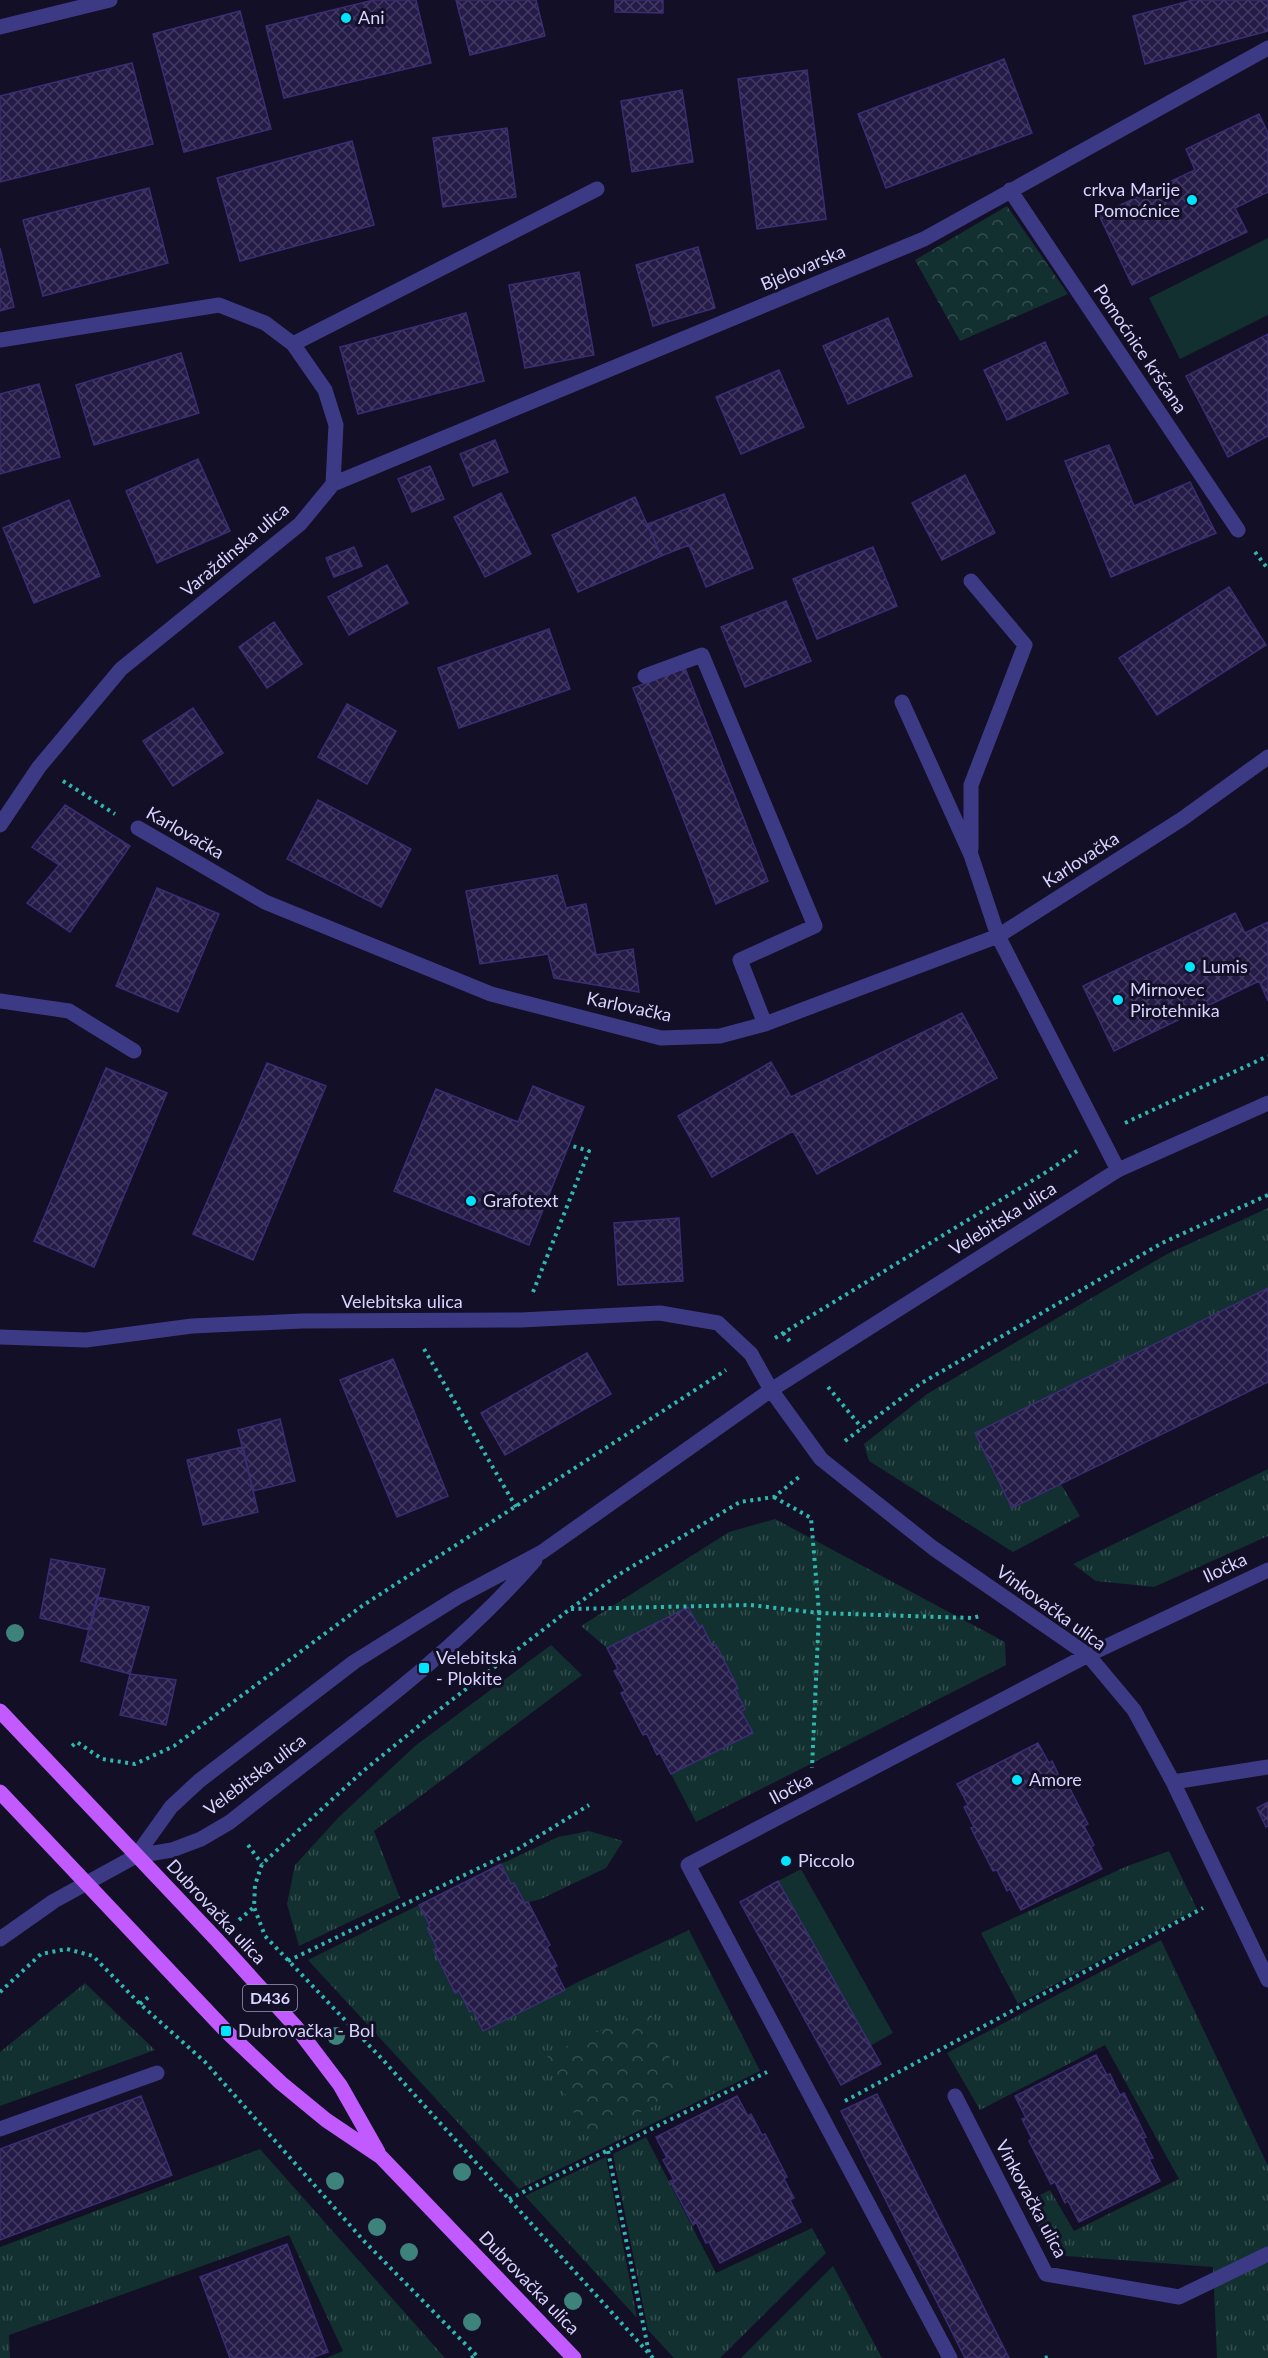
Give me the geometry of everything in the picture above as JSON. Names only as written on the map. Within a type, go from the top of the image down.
[{"type":"main road","name":"Dubrovačka ulica","points":[[0,1711],[296,2027],[340,2085],[381,2157]]},
{"type":"main road","name":"Dubrovačka ulica","points":[[0,1792],[226,2031],[281,2083],[326,2120],[381,2157],[574,2358]]},
{"type":"street","points":[[0,27],[110,0]]},
{"type":"street","name":"Bjelovarska","points":[[333,484],[924,239],[1268,48]]},
{"type":"street","points":[[293,344],[597,189]]},
{"type":"street","name":"Pomoćnice kršćana","points":[[1010,190],[1238,530]]},
{"type":"street","points":[[0,340],[219,304],[265,323],[293,344],[325,390],[336,425],[333,484]]},
{"type":"street","name":"Varaždinska ulica","points":[[0,825],[39,766],[121,669],[300,524],[333,484]]},
{"type":"street","points":[[971,581],[1025,645],[971,785],[971,855]]},
{"type":"street","points":[[645,676],[702,656],[816,926],[740,960],[765,1024]]},
{"type":"street","points":[[902,702],[971,855],[998,936],[1118,1170]]},
{"type":"street","name":"Karlovačka","points":[[138,828],[265,902],[491,994],[662,1038],[720,1036],[765,1024],[998,936],[1182,819],[1268,757]]},
{"type":"street","points":[[0,1001],[69,1011],[134,1051]]},
{"type":"street","name":"Velebitska ulica","points":[[136,1856],[171,1807],[199,1781],[354,1662],[458,1597],[542,1552],[771,1390],[1118,1170],[1268,1103]]},
{"type":"street","name":"Velebitska ulica","points":[[0,1337],[86,1340],[192,1326],[302,1321],[521,1320],[660,1312],[718,1323],[751,1354],[771,1390]]},
{"type":"street","name":"Vinkovačka ulica","points":[[771,1390],[821,1459],[933,1548],[1088,1655],[1134,1710],[1173,1782],[1268,1980]]},
{"type":"street","name":"Velebitska ulica","points":[[0,1939],[86,1883],[136,1856],[172,1850],[201,1839],[230,1822],[477,1623],[542,1552]]},
{"type":"street","name":"Iločka","points":[[950,2358],[688,1865],[1088,1655],[1268,1570]]},
{"type":"street","points":[[1173,1782],[1268,1767]]},
{"type":"street","points":[[0,2129],[157,2073]]},
{"type":"street","name":"Vinkovačka ulica","points":[[955,2096],[1046,2274],[1179,2297],[1268,2254]]},
{"type":"path","name":"Karlovačka","points":[[39,766],[138,828]]},
{"type":"path","points":[[52,1766],[77,1742],[102,1759],[135,1764],[174,1746],[362,1606],[751,1354],[1048,1171],[1100,1135],[1268,1056]]},
{"type":"path","points":[[521,1320],[589,1151],[569,1145]]},
{"type":"path","points":[[651,2356],[383,2060],[265,1936],[254,1907],[255,1885],[262,1864],[362,1772],[570,1609],[618,1575],[740,1502],[774,1497],[920,1383],[1162,1243],[1268,1194]]},
{"type":"path","points":[[408,1322],[516,1507]]},
{"type":"path","points":[[774,1497],[811,1518],[819,1613],[811,1800]]},
{"type":"path","points":[[570,1609],[750,1605],[819,1613],[972,1618],[1020,1609]]},
{"type":"path","points":[[288,1961],[518,1849],[589,1805]]},
{"type":"path","points":[[821,2114],[1227,1895]]},
{"type":"path","points":[[0,1992],[41,1954],[67,1949],[93,1956],[140,2004],[205,2062],[364,2241],[478,2357]]},
{"type":"path","points":[[509,2199],[792,2059]]},
{"type":"path","points":[[608,2151],[651,2356]]},
{"type":"path","points":[[471,2358],[478,2357]]},
{"type":"green space","points":[[1007,206],[1068,294],[960,341],[915,260]]},
{"type":"green space","points":[[1268,238],[1268,315],[1180,359],[1149,298]]},
{"type":"green space","points":[[1268,1208],[1268,1288],[975,1433],[1012,1508],[1061,1484],[1080,1516],[1013,1552],[869,1461],[864,1444],[927,1394],[1167,1254]]},
{"type":"green space","points":[[1268,1469],[1268,1536],[1154,1587],[1096,1581],[1073,1564]]},
{"type":"green space","points":[[775,1519],[1005,1642],[1006,1665],[696,1822],[671,1774],[752,1733],[741,1711],[744,1709],[735,1690],[738,1688],[716,1645],[712,1646],[702,1626],[699,1627],[688,1607],[607,1648],[581,1626],[729,1532]]},
{"type":"green space","points":[[551,1645],[582,1675],[374,1831],[400,1898],[299,1946],[287,1904],[295,1865],[338,1818],[415,1746]]},
{"type":"green space","points":[[589,1831],[623,1841],[606,1868],[541,1899],[525,1903],[514,1883],[511,1884],[501,1864],[558,1837]]},
{"type":"green space","points":[[1169,1851],[1197,1909],[1018,2004],[981,1933],[1125,1867]]},
{"type":"green space","points":[[801,1869],[893,2033],[870,2046],[778,1881]]},
{"type":"green space","points":[[419,1905],[430,1926],[427,1928],[437,1948],[434,1950],[455,1992],[459,1991],[470,2011],[473,2010],[484,2031],[580,1981],[689,1930],[760,2071],[519,2189],[308,1960]]},
{"type":"green space","points":[[1161,1940],[1268,2166],[1268,2358],[1217,2358],[1213,2267],[1053,2255],[1026,2202],[1050,2190],[1074,2231],[1179,2179],[1105,2045],[980,2110],[947,2053]]},
{"type":"green space","points":[[85,1983],[155,2050],[0,2106],[0,2052]]},
{"type":"green space","points":[[648,2009],[685,2092],[585,2137],[547,2055]]},
{"type":"green space","points":[[646,2137],[716,2273],[812,2228],[826,2253],[720,2358],[674,2358],[648,2330],[613,2154]]},
{"type":"green space","points":[[260,2149],[445,2358],[326,2358],[343,2351],[289,2235],[9,2335],[10,2358],[0,2358],[0,2247]]},
{"type":"green space","points":[[606,2157],[637,2318],[525,2196]]},
{"type":"green space","points":[[833,2266],[882,2358],[741,2358]]},
{"type":"building","points":[[374,0],[416,0],[431,63],[284,98],[266,26]]},
{"type":"building","points":[[456,0],[536,0],[545,36],[470,55]]},
{"type":"building","points":[[615,0],[663,0],[663,13],[615,12]]},
{"type":"building","points":[[1193,0],[1268,0],[1268,31],[1145,64],[1133,16]]},
{"type":"building","points":[[240,11],[271,129],[184,152],[153,34]]},
{"type":"building","points":[[1004,59],[1032,133],[886,188],[858,114]]},
{"type":"building","points":[[132,63],[153,144],[0,182],[0,96]]},
{"type":"building","points":[[807,70],[826,219],[757,229],[738,79]]},
{"type":"building","points":[[682,90],[693,162],[632,172],[621,101]]},
{"type":"building","name":"crkva Marije Pomoćnice","points":[[1259,114],[1268,133],[1268,192],[1235,208],[1247,232],[1132,285],[1099,215],[1195,170],[1186,149]]},
{"type":"building","points":[[507,128],[516,197],[443,207],[433,138]]},
{"type":"building","points":[[352,141],[374,225],[240,261],[217,178]]},
{"type":"building","points":[[149,188],[168,263],[43,296],[23,220]]},
{"type":"building","points":[[698,247],[715,308],[653,326],[636,265]]},
{"type":"building","points":[[0,248],[14,307],[0,311]]},
{"type":"building","points":[[579,272],[594,355],[525,368],[509,285]]},
{"type":"building","points":[[466,313],[484,381],[358,414],[340,347]]},
{"type":"building","points":[[888,318],[912,376],[848,404],[823,346]]},
{"type":"building","points":[[1268,334],[1268,436],[1228,457],[1186,376]]},
{"type":"building","points":[[1045,342],[1068,393],[1007,420],[984,370]]},
{"type":"building","points":[[181,353],[199,413],[94,445],[76,385]]},
{"type":"building","points":[[779,370],[804,427],[741,454],[716,397]]},
{"type":"building","points":[[39,384],[60,457],[0,474],[0,394]]},
{"type":"building","points":[[495,440],[508,472],[473,486],[460,454]]},
{"type":"building","points":[[1109,445],[1134,506],[1190,482],[1216,533],[1111,577],[1065,461]]},
{"type":"building","points":[[198,459],[230,531],[157,563],[126,491]]},
{"type":"building","points":[[430,466],[444,499],[412,512],[398,479]]},
{"type":"building","points":[[965,475],[995,533],[942,560],[912,503]]},
{"type":"building","points":[[501,493],[531,554],[485,577],[454,517]]},
{"type":"building","points":[[724,494],[753,568],[706,587],[689,545],[661,556],[648,524]]},
{"type":"building","points":[[635,497],[661,556],[578,592],[552,535]]},
{"type":"building","points":[[69,500],[100,576],[34,603],[3,528]]},
{"type":"building","points":[[354,547],[362,566],[334,577],[326,558]]},
{"type":"building","points":[[873,547],[897,606],[817,639],[793,579]]},
{"type":"building","points":[[387,565],[408,603],[349,635],[328,597]]},
{"type":"building","points":[[1229,587],[1266,645],[1157,715],[1119,658]]},
{"type":"building","points":[[786,601],[811,661],[745,687],[721,627]]},
{"type":"building","points":[[274,622],[302,664],[267,688],[239,647]]},
{"type":"building","points":[[549,629],[570,689],[459,728],[438,668]]},
{"type":"building","points":[[685,668],[768,881],[716,904],[633,688]]},
{"type":"building","points":[[347,704],[396,731],[367,784],[318,757]]},
{"type":"building","points":[[193,708],[223,753],[173,786],[143,741]]},
{"type":"building","points":[[318,800],[411,849],[381,907],[287,859]]},
{"type":"building","points":[[65,805],[130,846],[70,932],[27,903],[59,865],[32,847]]},
{"type":"building","points":[[557,875],[566,908],[586,904],[596,955],[633,949],[639,992],[554,978],[548,954],[480,964],[466,891]]},
{"type":"building","points":[[157,888],[219,914],[178,1012],[116,986]]},
{"type":"building","points":[[1235,913],[1245,933],[1268,922],[1268,1001],[1259,981],[1114,1051],[1083,986]]},
{"type":"building","points":[[962,1013],[997,1078],[817,1174],[793,1131],[712,1177],[678,1116],[771,1062],[791,1097]]},
{"type":"building","points":[[267,1063],[326,1086],[253,1260],[193,1234]]},
{"type":"building","points":[[106,1068],[167,1093],[94,1267],[34,1241]]},
{"type":"building","points":[[533,1086],[584,1107],[529,1245],[394,1191],[436,1089],[518,1122]]},
{"type":"building","points":[[679,1218],[683,1281],[618,1285],[614,1223]]},
{"type":"building","points":[[1268,1288],[1268,1382],[1012,1508],[975,1433]]},
{"type":"building","points":[[587,1353],[611,1394],[505,1455],[481,1413]]},
{"type":"building","points":[[393,1359],[448,1496],[397,1517],[340,1380]]},
{"type":"building","points":[[280,1419],[295,1481],[253,1491],[238,1430]]},
{"type":"building","points":[[243,1447],[258,1512],[203,1525],[187,1460]]},
{"type":"building","points":[[51,1559],[105,1569],[90,1630],[40,1618]]},
{"type":"building","points":[[97,1597],[149,1607],[130,1674],[81,1661]]},
{"type":"building","points":[[688,1607],[699,1627],[702,1625],[712,1646],[716,1645],[738,1688],[735,1690],[745,1709],[741,1711],[753,1733],[671,1774],[660,1753],[657,1755],[647,1734],[643,1735],[621,1693],[625,1691],[614,1671],[618,1669],[607,1648]]},
{"type":"building","points":[[130,1674],[176,1680],[166,1725],[120,1715]]},
{"type":"building","points":[[1038,1743],[1049,1763],[1052,1761],[1062,1782],[1066,1781],[1088,1824],[1084,1826],[1094,1845],[1091,1847],[1102,1869],[1021,1910],[1010,1889],[1007,1891],[997,1870],[993,1871],[971,1828],[974,1827],[964,1807],[968,1805],[957,1784]]},
{"type":"building","points":[[1268,1802],[1268,1826],[1266,1827],[1257,1808]]},
{"type":"building","points":[[501,1864],[511,1884],[514,1883],[525,1903],[528,1902],[550,1945],[547,1947],[557,1966],[554,1968],[565,1990],[483,2031],[473,2010],[470,2012],[459,1991],[455,1993],[434,1950],[437,1948],[427,1928],[430,1926],[419,1905]]},
{"type":"building","points":[[778,1881],[881,2064],[841,2085],[740,1902]]},
{"type":"building","points":[[1096,2055],[1107,2075],[1110,2074],[1120,2095],[1124,2093],[1146,2137],[1143,2138],[1153,2158],[1149,2159],[1160,2181],[1079,2222],[1068,2201],[1065,2203],[1055,2182],[1051,2184],[1029,2141],[1032,2139],[1022,2119],[1026,2118],[1015,2096]]},
{"type":"building","points":[[877,2094],[1009,2358],[965,2358],[841,2111]]},
{"type":"building","points":[[141,2096],[172,2175],[0,2240],[0,2149]]},
{"type":"building","points":[[737,2096],[748,2116],[751,2114],[762,2135],[765,2134],[787,2177],[784,2179],[794,2198],[790,2200],[801,2222],[720,2263],[709,2242],[706,2243],[696,2222],[693,2225],[670,2181],[674,2180],[663,2160],[667,2158],[656,2137]]},
{"type":"building","points":[[287,2244],[328,2352],[311,2358],[230,2358],[200,2277]]},
{"type":"place","name":"Ani","points":[[346,18]]},
{"type":"place","name":"crkva Marije Pomoćnice","points":[[1192,200]]},
{"type":"place","name":"Lumis","points":[[1190,967]]},
{"type":"place","name":"Mirnovec Pirotehnika","points":[[1118,1000]]},
{"type":"place","name":"Grafotext","points":[[471,1201]]},
{"type":"place","name":"Velebitska - Plokite","points":[[424,1668]]},
{"type":"place","name":"Amore","points":[[1017,1780]]},
{"type":"place","name":"Piccolo","points":[[786,1861]]},
{"type":"place","name":"Dubrovačka - Bol","points":[[226,2031]]}]
